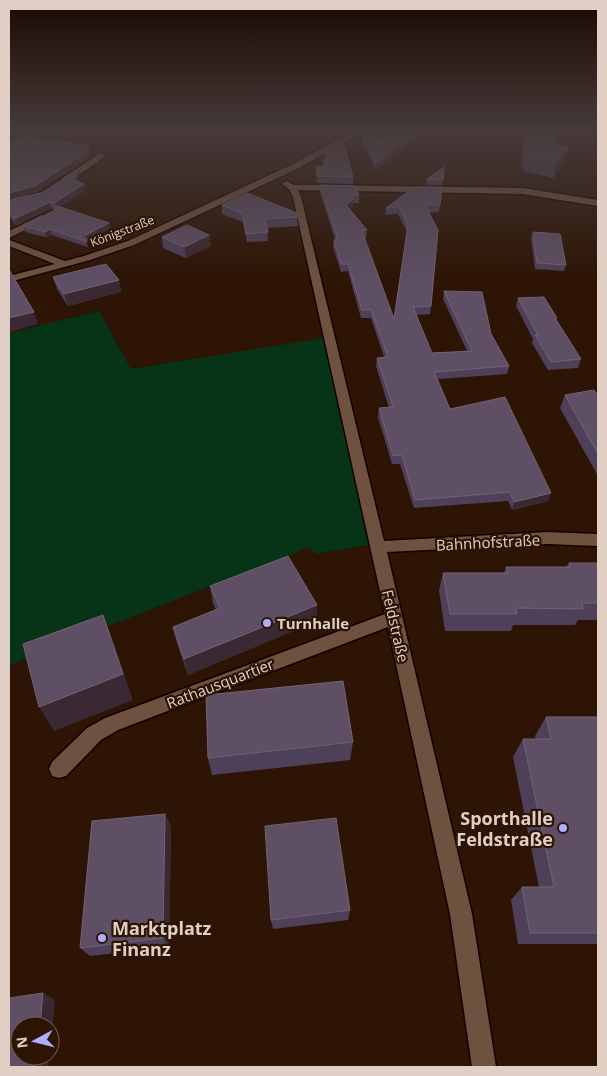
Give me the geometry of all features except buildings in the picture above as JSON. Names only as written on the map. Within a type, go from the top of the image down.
[{"type":"street","points":[[53,188],[66,179]]},
{"type":"street","points":[[267,180],[292,187],[522,191],[598,203]]},
{"type":"street","name":"Königstraße","points":[[9,279],[131,244],[267,180]]},
{"type":"street","name":"Feldstraße","points":[[292,187],[297,197],[321,298],[461,914],[484,1067]]},
{"type":"street","points":[[9,236],[52,213]]},
{"type":"street","points":[[9,243],[65,264]]},
{"type":"street","name":"Bahnhofstraße","points":[[378,548],[547,538],[598,540]]},
{"type":"street","name":"Rathausquartier","points":[[59,769],[94,734],[112,724],[394,618]]},
{"type":"green space","points":[[99,311],[131,369],[330,337],[374,544],[316,554],[310,547],[9,665],[9,333]]},
{"type":"place","name":"Turnhalle","points":[[267,623]]},
{"type":"place","name":"Sporthalle Feldstraße","points":[[563,828]]},
{"type":"place","name":"Marktplatz Finanz","points":[[102,938]]}]
